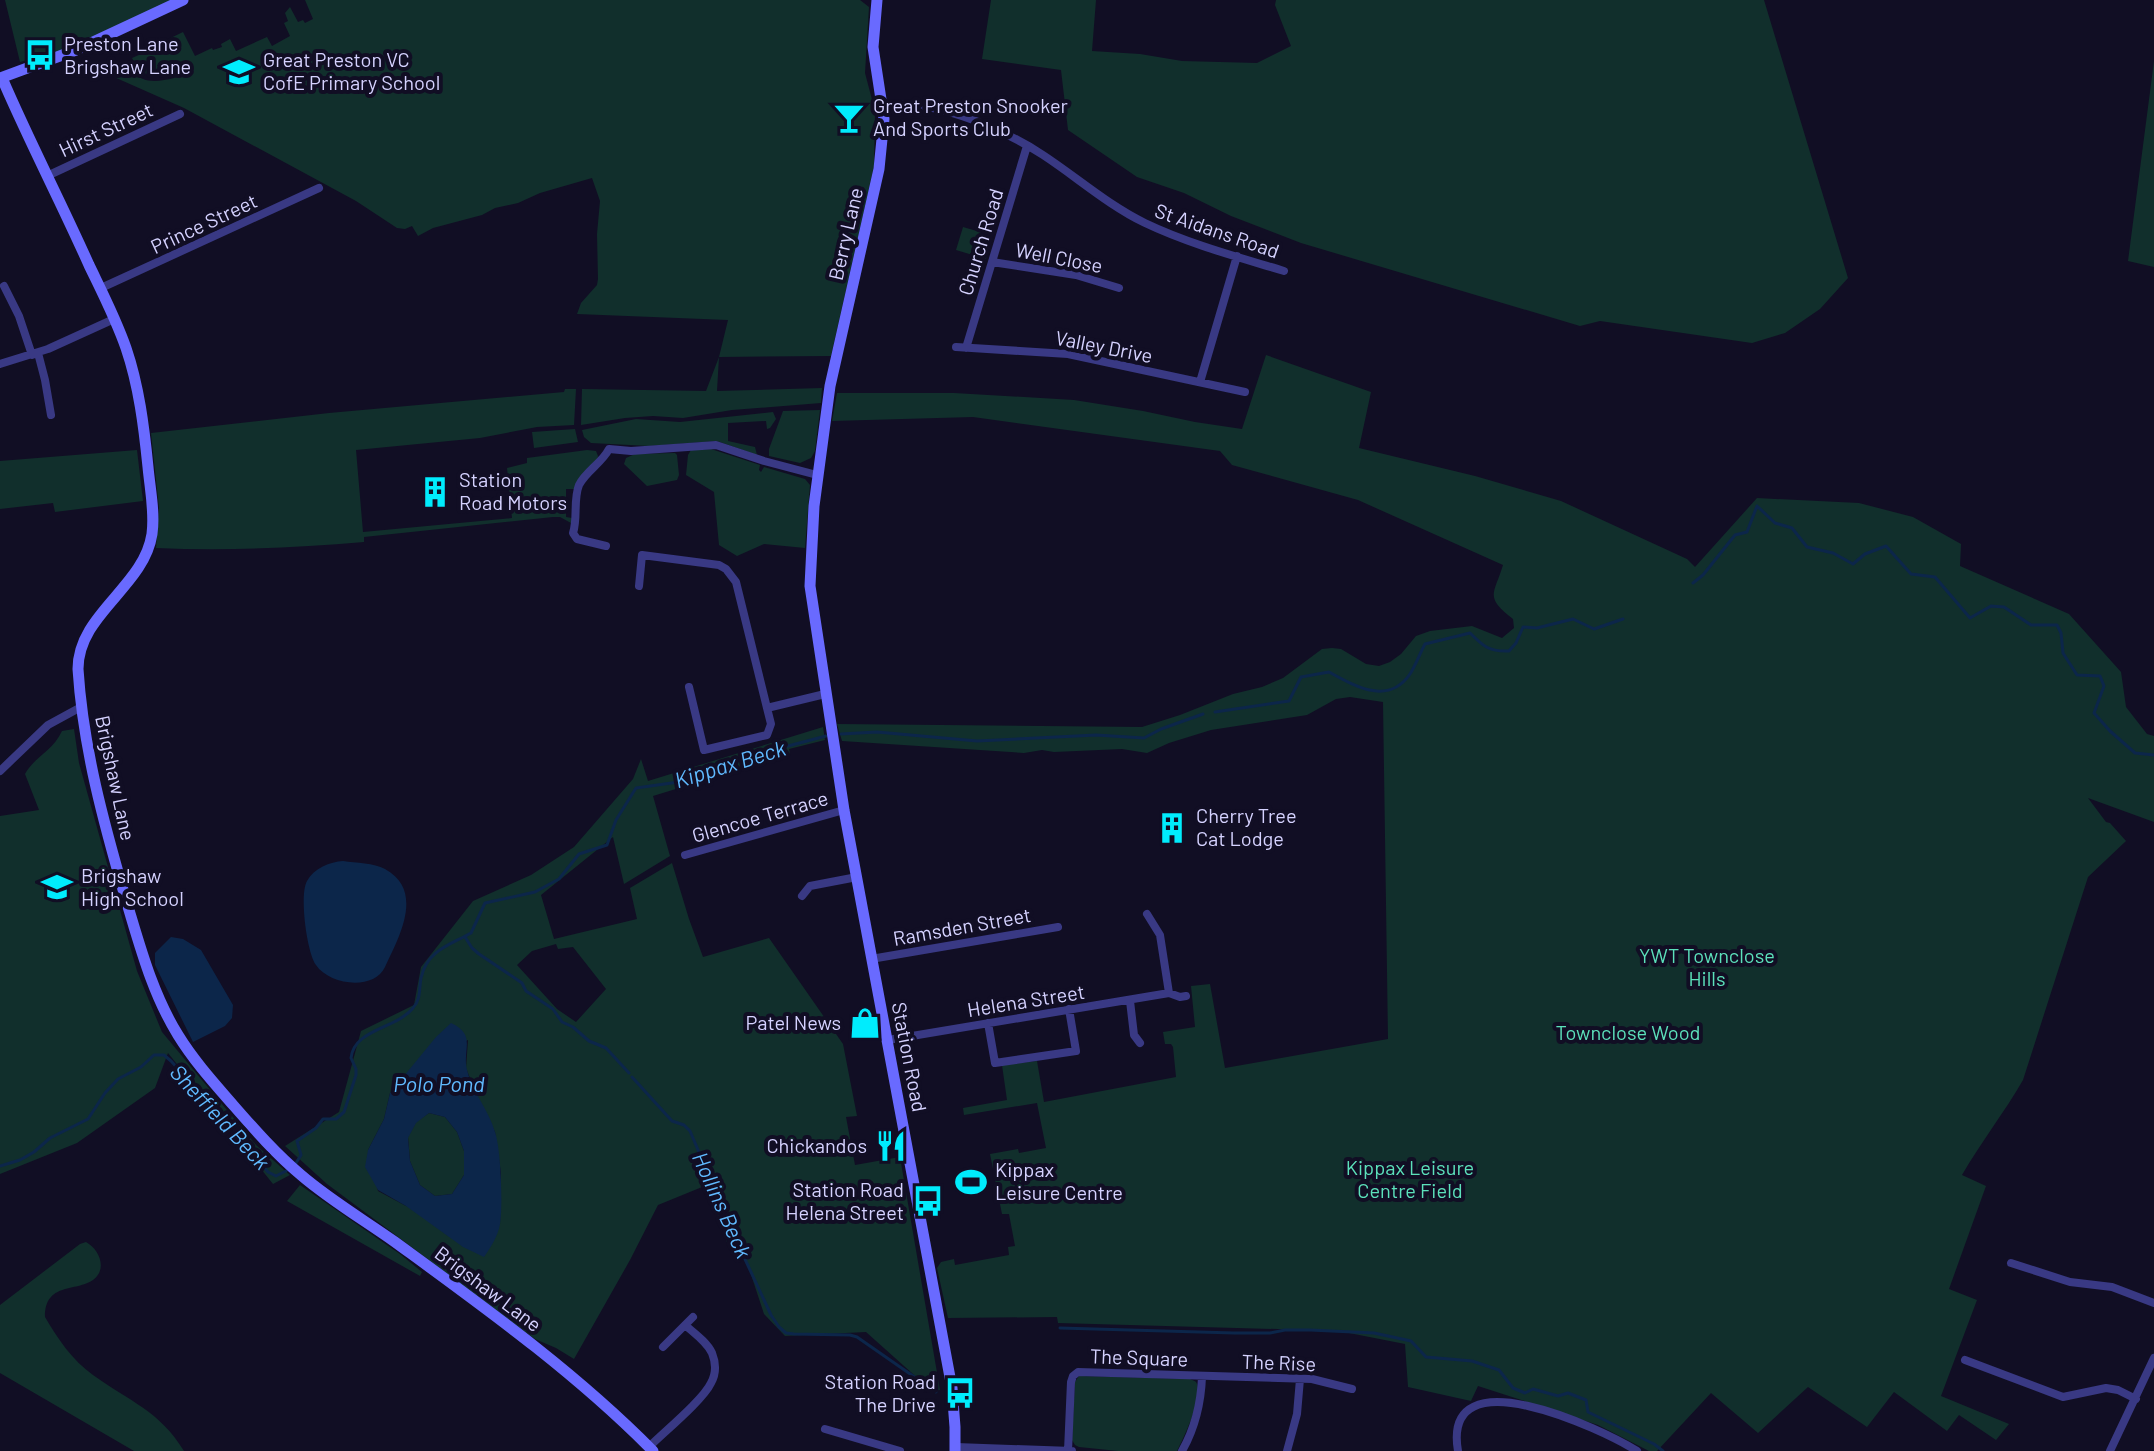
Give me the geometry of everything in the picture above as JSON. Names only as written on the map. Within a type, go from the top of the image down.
[{"type":"street","points":[[1,78],[76,50],[183,0]]},
{"type":"street","name":"Berry Lane","points":[[821,671],[810,586],[811,542],[830,386],[877,180],[884,119],[873,47],[877,0]]},
{"type":"street","name":"Brigshaw Lane","points":[[1,78],[101,288],[132,368],[147,458],[152,530],[144,559],[89,631],[80,651],[78,669],[81,707],[100,806],[147,969],[167,1015],[192,1056],[270,1147],[303,1178],[409,1252],[558,1365],[651,1449]]},
{"type":"street","name":"St Aidans Road","points":[[882,104],[914,105],[987,127],[1054,162],[1104,200],[1145,223],[1284,271]]},
{"type":"street","name":"Hirst Street","points":[[47,176],[180,114]]},
{"type":"street","name":"Church Road","points":[[961,347],[992,262],[1027,146]]},
{"type":"street","name":"Prince Street","points":[[101,288],[319,188]]},
{"type":"street","points":[[1200,382],[1237,256]]},
{"type":"street","name":"Well Close","points":[[992,262],[1076,275],[1119,288]]},
{"type":"street","points":[[4,286],[45,380],[51,415]]},
{"type":"street","points":[[0,364],[35,354],[114,319]]},
{"type":"street","name":"Valley Drive","points":[[961,347],[1068,354],[1245,392]]},
{"type":"street","points":[[606,546],[577,539],[573,535],[578,487],[609,449],[631,451],[716,445],[817,475]]},
{"type":"street","points":[[639,586],[642,555],[711,562],[726,569],[736,582],[771,724],[767,735],[704,750],[689,687]]},
{"type":"street","name":"Station Road","points":[[821,671],[871,959],[952,1388],[955,1449]]},
{"type":"street","points":[[767,708],[825,694]]},
{"type":"street","points":[[0,771],[48,725],[81,707]]},
{"type":"street","name":"Glencoe Terrace","points":[[685,855],[844,810]]},
{"type":"street","points":[[802,896],[810,886],[857,877]]},
{"type":"street","points":[[1147,914],[1162,941],[1169,993],[1186,996]]},
{"type":"street","name":"Ramsden Street","points":[[871,959],[1058,927]]},
{"type":"street","name":"Helena Street","points":[[888,1040],[1169,993]]},
{"type":"street","points":[[1130,1001],[1134,1035],[1140,1043]]},
{"type":"street","points":[[988,1023],[995,1063],[1076,1051],[1069,1009]]},
{"type":"street","points":[[2011,1263],[2070,1282],[2112,1287],[2154,1303]]},
{"type":"street","points":[[663,1347],[693,1317]]},
{"type":"street","points":[[651,1449],[705,1393],[712,1381],[715,1367],[712,1353],[685,1325]]},
{"type":"street","points":[[2110,1451],[2136,1399],[2150,1381],[2154,1358]]},
{"type":"street","points":[[1965,1360],[2063,1397],[2106,1388],[2136,1399]]},
{"type":"street","name":"The Square","points":[[1070,1451],[1071,1382],[1075,1374],[1081,1372],[1202,1377],[1199,1409],[1182,1451]]},
{"type":"street","name":"The Rise","points":[[1202,1377],[1300,1379],[1352,1389]]},
{"type":"street","points":[[1287,1451],[1297,1414],[1300,1379]]},
{"type":"street","points":[[1458,1451],[1456,1433],[1464,1417],[1481,1404],[1497,1401],[1537,1408],[1637,1451]]},
{"type":"street","points":[[825,1429],[900,1451]]},
{"type":"street","points":[[955,1449],[1070,1451]]},
{"type":"green space","points":[[5,0],[172,0],[74,47],[20,62]]},
{"type":"green space","points":[[305,0],[860,0],[869,7],[865,73],[875,111],[874,166],[831,356],[719,357],[728,320],[577,314],[598,279],[600,201],[592,178],[433,228],[418,236],[412,226],[397,228],[356,201],[184,108],[114,77],[131,70],[140,78],[151,81],[174,78],[172,72],[144,73],[132,58],[183,32],[195,56],[222,47],[221,44],[230,39],[236,51],[267,37],[272,46],[290,36],[284,23],[288,21],[285,13],[290,7],[298,22],[313,19]]},
{"type":"green space","points":[[991,0],[1096,0],[1092,51],[1182,61],[1257,63],[1291,46],[1275,5],[1276,0],[1764,0],[1848,278],[1820,309],[1785,333],[1752,343],[1600,321],[1580,326],[1301,243],[1231,216],[1184,193],[1137,177],[1068,130],[1061,70],[982,59]]},
{"type":"green space","points":[[2154,61],[2154,267],[2128,261]]},
{"type":"green space","points":[[963,227],[987,234],[992,239],[986,259],[956,250]]},
{"type":"green space","name":"YWT Townclose Hills","points":[[1266,355],[1371,392],[1359,448],[1561,501],[1687,559],[1695,567],[1757,498],[1859,503],[1913,517],[1961,544],[1960,566],[2069,614],[2121,672],[2126,707],[2147,734],[2154,736],[2154,822],[2088,798],[2106,822],[2126,841],[2088,877],[2023,1080],[1962,1175],[1986,1186],[1949,1289],[1977,1300],[1941,1396],[2009,1424],[1996,1440],[1959,1415],[1947,1431],[1894,1392],[1867,1427],[1808,1387],[1758,1433],[1711,1393],[1657,1451],[1649,1451],[1598,1425],[1478,1386],[1471,1401],[1408,1387],[1405,1344],[1348,1331],[1058,1323],[1057,1317],[948,1318],[937,1268],[941,1262],[954,1259],[955,1265],[1009,1255],[1008,1247],[1015,1246],[1009,1214],[1002,1214],[990,1154],[1046,1148],[1037,1103],[964,1115],[963,1108],[1007,1100],[1002,1065],[1037,1061],[1044,1102],[1176,1077],[1173,1047],[1165,1044],[1163,1032],[1195,1027],[1191,986],[1210,984],[1225,1068],[1388,1039],[1383,702],[1350,697],[1336,699],[1307,715],[1211,730],[1147,753],[1122,749],[1024,753],[842,741],[837,724],[1142,727],[1283,678],[1322,649],[1341,649],[1366,664],[1379,666],[1401,654],[1416,636],[1430,631],[1472,626],[1502,638],[1514,628],[1513,619],[1498,605],[1494,595],[1503,565],[1358,500],[1232,465],[1220,451],[973,417],[832,421],[837,393],[954,393],[1074,400],[1242,429]]},
{"type":"green space","points":[[719,357],[717,391],[822,388],[821,403],[732,410],[683,418],[625,418],[581,425],[582,389],[706,391]]},
{"type":"green space","points":[[565,389],[576,389],[574,425],[356,450],[363,532],[512,518],[507,468],[527,463],[527,458],[596,451],[597,461],[574,489],[566,489],[566,517],[572,518],[571,523],[553,517],[364,537],[364,542],[312,546],[156,548],[159,508],[151,433],[564,392]]},
{"type":"green space","points":[[820,410],[815,451],[811,458],[800,463],[769,456],[783,411]]},
{"type":"green space","points":[[773,412],[776,419],[767,429],[766,421],[728,423],[728,441],[755,447],[757,455],[717,441],[649,446],[591,443],[582,430],[636,419],[680,422]]},
{"type":"green space","points":[[575,429],[578,442],[534,448],[532,432]]},
{"type":"green space","points":[[711,449],[760,465],[761,472],[764,467],[805,479],[810,485],[805,548],[764,544],[737,556],[719,545],[714,492],[686,475],[691,450]]},
{"type":"green space","points":[[137,450],[143,501],[55,512],[53,503],[0,509],[0,461]]},
{"type":"green space","points":[[675,453],[677,480],[647,486],[624,464],[626,458],[635,454]]},
{"type":"green space","points":[[823,727],[825,740],[789,749],[790,754],[653,796],[670,856],[624,884],[613,837],[541,895],[554,939],[637,919],[630,888],[672,863],[703,957],[769,938],[843,1044],[857,1116],[846,1117],[855,1165],[900,1157],[940,1390],[932,1391],[866,1332],[785,1336],[764,1314],[741,1244],[729,1248],[707,1185],[658,1205],[574,1359],[535,1339],[327,1184],[285,1146],[339,1112],[361,1031],[414,1005],[421,967],[473,901],[531,875],[574,847],[633,779],[641,759],[648,781]],"holes":[[[556,944],[558,949],[573,947],[606,989],[576,1022],[557,1009],[517,965],[532,951]],[[468,1040],[466,1068],[495,1132],[501,1173],[500,1224],[406,1206],[378,1191],[368,1150],[384,1119],[390,1093],[408,1072]]]},
{"type":"green space","name":"Brigshaw High School","points":[[74,729],[79,763],[137,971],[162,1032],[256,1145],[290,1175],[273,1184],[168,1053],[155,1088],[77,1143],[0,1174],[0,816],[39,810],[25,774],[62,731]]},
{"type":"green space","points":[[429,1113],[445,1117],[457,1132],[464,1151],[464,1175],[452,1194],[435,1196],[420,1185],[410,1161],[408,1137],[416,1122]]},
{"type":"green space","points":[[300,1185],[400,1254],[422,1272],[420,1276],[287,1201]]},
{"type":"green space","points":[[86,1242],[95,1249],[100,1260],[98,1275],[86,1284],[56,1293],[46,1306],[45,1317],[78,1363],[154,1416],[184,1451],[134,1451],[0,1373],[0,1305]]},
{"type":"green space","points":[[1079,1376],[1190,1379],[1196,1382],[1196,1406],[1177,1451],[1118,1451],[1075,1445],[1072,1440],[1075,1382]]},
{"type":"water","points":[[343,861],[385,869],[397,878],[404,889],[405,915],[397,942],[379,975],[362,982],[341,981],[322,972],[313,959],[307,937],[304,898],[307,881],[323,866]]},
{"type":"water","points":[[171,937],[183,939],[201,950],[233,1005],[232,1018],[225,1026],[193,1042],[155,965],[155,953]]},
{"type":"water","name":"Polo Pond","points":[[451,1023],[464,1032],[469,1078],[497,1140],[501,1178],[500,1224],[484,1257],[463,1247],[378,1190],[365,1167],[368,1150],[384,1119],[390,1093]],"holes":[[[429,1113],[445,1117],[457,1132],[464,1151],[464,1175],[452,1194],[435,1196],[420,1185],[410,1161],[408,1138],[416,1123]]]},
{"type":"waterway","name":"Kippax Beck","points":[[1693,583],[1735,535],[1747,532],[1757,506],[1775,523],[1792,528],[1807,547],[1833,553],[1853,564],[1865,554],[1886,546],[1911,574],[1935,577],[1970,618],[1991,606],[2004,607],[2031,625],[2057,625],[2063,653],[2077,675],[2100,676],[2104,686],[2094,713],[2135,753],[2154,755]]},
{"type":"waterway","name":"Kippax Beck","points":[[1215,712],[1289,701],[1301,677],[1329,672],[1371,690],[1392,689],[1410,674],[1425,644],[1470,633],[1487,647],[1509,651],[1523,627],[1537,628],[1573,619],[1594,629],[1623,619]]},
{"type":"waterway","name":"Kippax Beck","points":[[841,734],[877,732],[977,741],[1096,735],[1144,738],[1203,714]]},
{"type":"waterway","name":"Kippax Beck","points":[[296,1163],[301,1155],[297,1141],[323,1119],[336,1119],[344,1112],[356,1075],[351,1058],[354,1048],[367,1035],[397,1021],[413,1008],[428,961],[440,950],[471,933],[485,903],[535,892],[559,879],[579,854],[607,845],[616,820],[636,788],[686,781],[735,760],[826,736]]},
{"type":"waterway","name":"Hollins Beck","points":[[465,937],[479,954],[553,1009],[562,1022],[589,1041],[606,1048],[629,1073]]},
{"type":"waterway","name":"Sheffield Beck","points":[[0,1166],[20,1160],[50,1138],[88,1119],[118,1079],[141,1067],[154,1055],[164,1055],[268,1172],[276,1176],[286,1171]]},
{"type":"waterway","name":"Hollins Beck","points":[[632,1077],[672,1121],[690,1131],[737,1242],[779,1327],[786,1333],[857,1337],[936,1392]]},
{"type":"waterway","name":"Hollins Beck","points":[[1060,1328],[1374,1333],[1411,1341],[1426,1357],[1472,1361],[1499,1370],[1513,1388],[1525,1393],[1533,1389],[1558,1396],[1568,1393],[1586,1400],[1588,1412],[1663,1451]]},
{"type":"place","name":"Preston Lane Brigshaw Lane","points":[[40,55]]},
{"type":"place","name":"Great Preston VC CofE Primary School","points":[[239,72]]},
{"type":"place","name":"Great Preston Snooker And Sports Club","points":[[849,118]]},
{"type":"place","name":"Station Road Motors","points":[[435,492]]},
{"type":"place","name":"Cherry Tree Cat Lodge","points":[[1172,828]]},
{"type":"place","name":"Brigshaw High School","points":[[57,887]]},
{"type":"place","name":"Patel News","points":[[865,1023]]},
{"type":"place","name":"Chickandos","points":[[891,1146]]},
{"type":"place","name":"Kippax Leisure Centre","points":[[971,1182]]},
{"type":"place","name":"Station Road Helena Street","points":[[928,1201]]},
{"type":"place","name":"Station Road The Drive","points":[[960,1393]]},
{"type":"park label","name":"Townclose Wood","points":[[1628,1033]]},
{"type":"park label","name":"Kippax Leisure Centre Field","points":[[1410,1180]]}]
